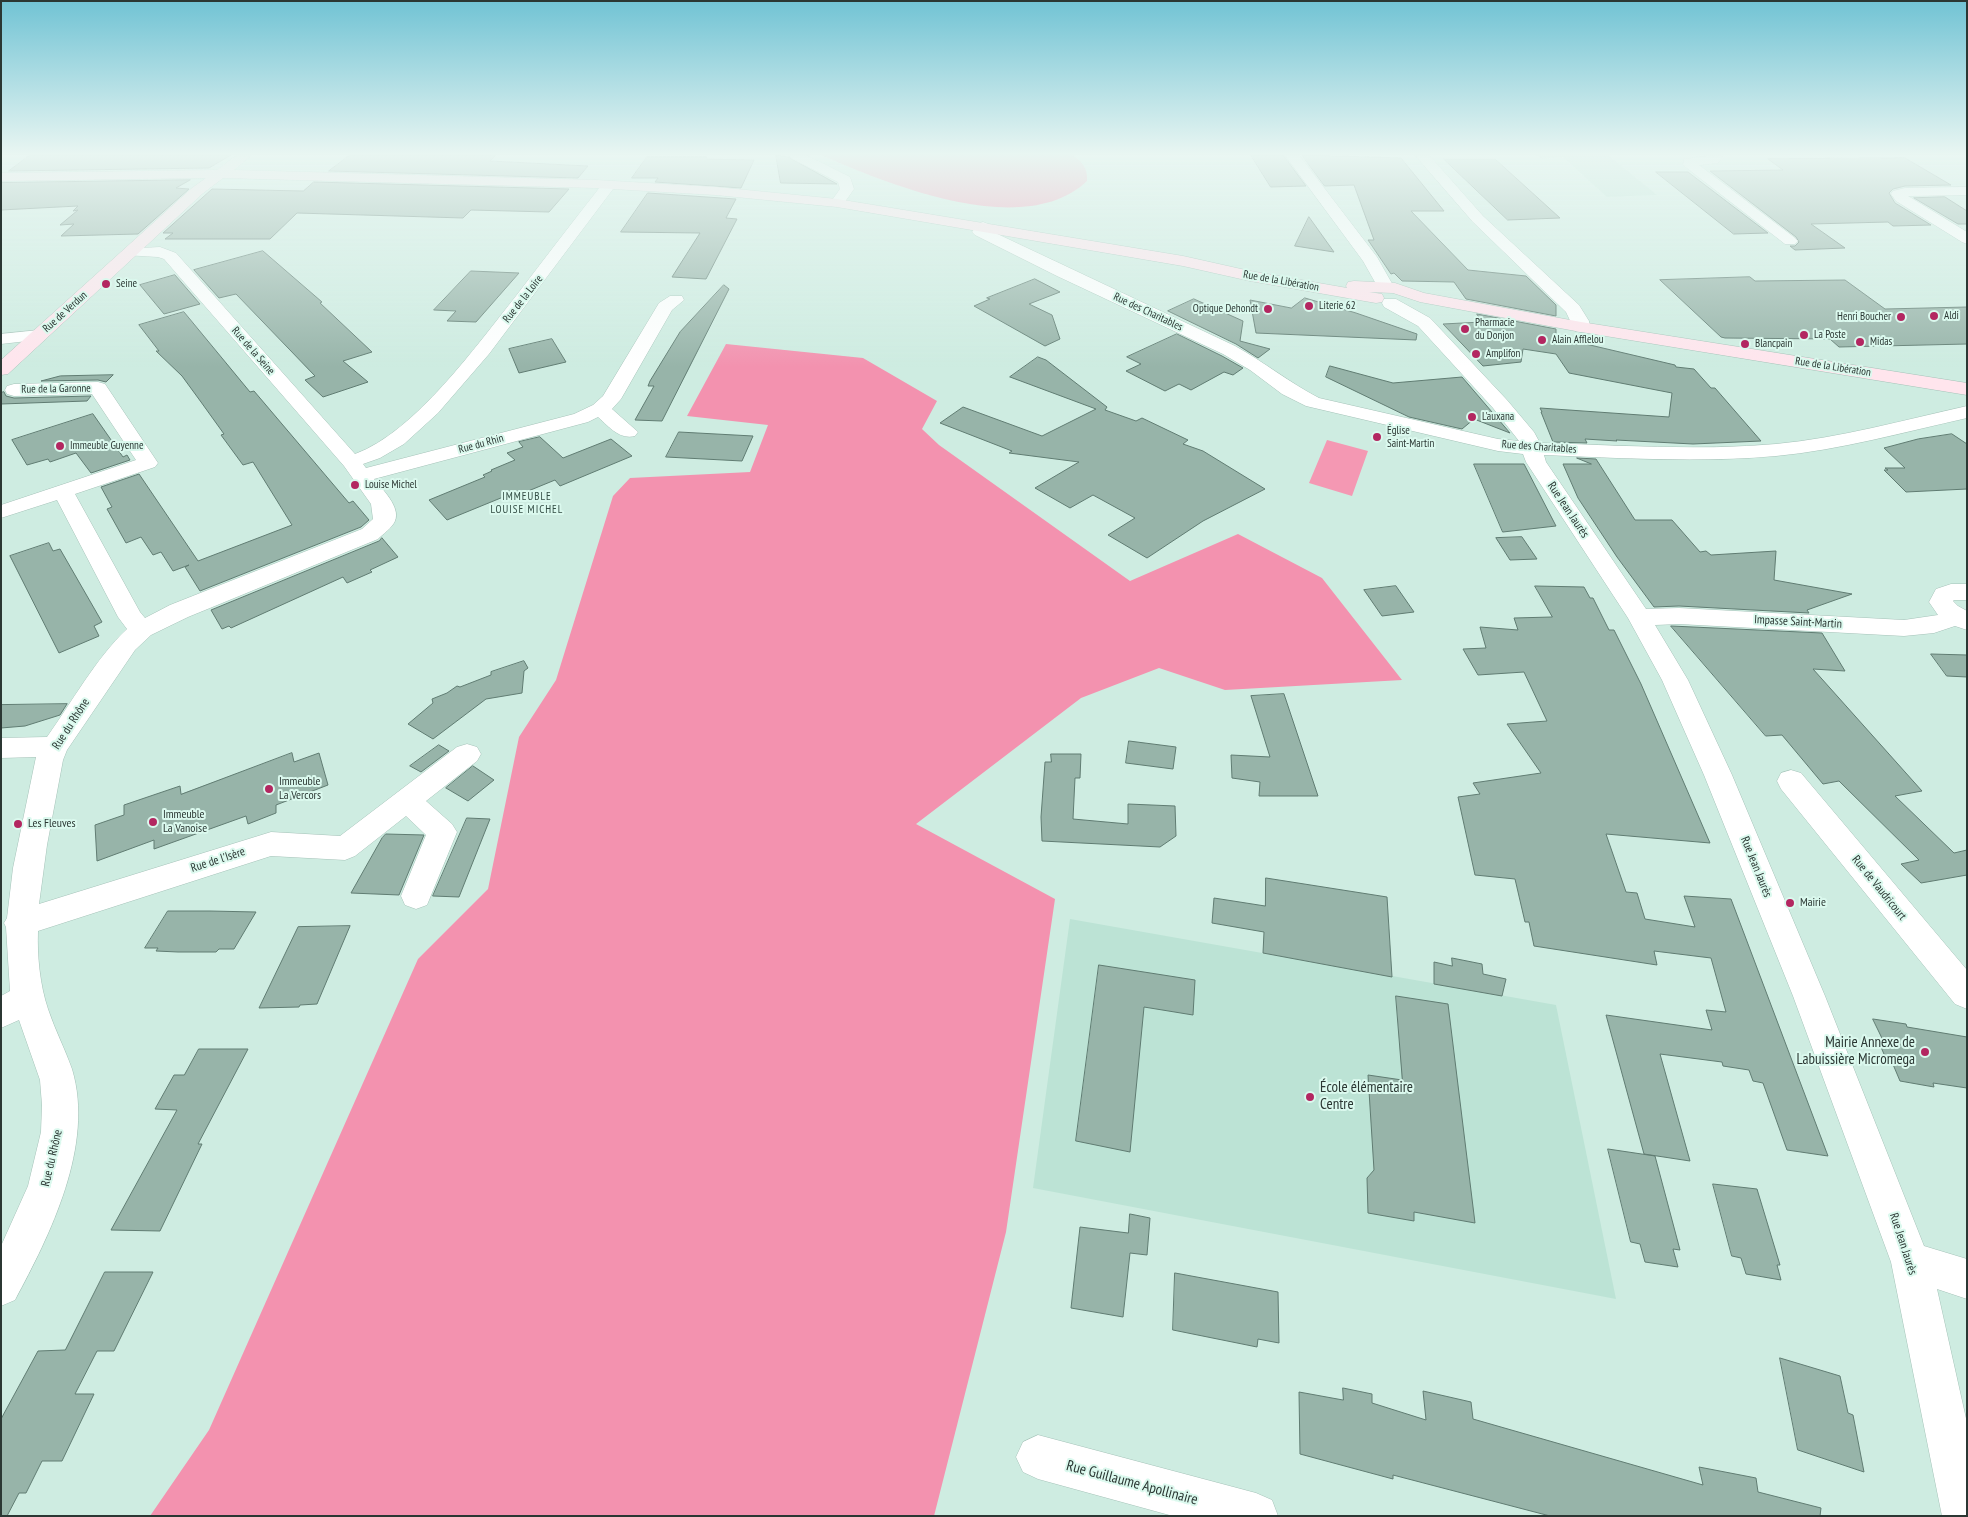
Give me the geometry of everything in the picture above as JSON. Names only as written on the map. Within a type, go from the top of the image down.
[{"type":"main road","name":"Rue de Verdun","points":[[1,370],[160,226]]},
{"type":"main road","name":"Rue de la Libération","points":[[976,226],[1187,262],[1250,276],[1390,295],[1553,327],[1581,327],[1967,388]]},
{"type":"street","name":"Rue de la Loire","points":[[356,469],[373,454],[397,440],[439,431],[483,350],[578,226]]},
{"type":"street","points":[[1345,226],[1371,260],[1390,295]]},
{"type":"street","points":[[1485,226],[1573,309],[1581,327]]},
{"type":"street","points":[[1770,226],[1790,241]]},
{"type":"street","points":[[1946,226],[1967,239]]},
{"type":"street","name":"Rue des Charitables","points":[[983,227],[980,232],[1229,350],[1257,366],[1289,390],[1313,402],[1498,445],[1531,449],[1716,454],[1778,450],[1845,439],[1967,412]]},
{"type":"street","name":"Rue de la Seine","points":[[131,252],[160,252],[170,256],[356,469]]},
{"type":"street","name":"Rue Jean Jaurès","points":[[1390,295],[1424,322],[1527,436],[1536,462],[1639,617],[1675,680],[1718,775],[1809,996],[1911,1262],[1965,1516]]},
{"type":"street","name":"Rue du Rhin","points":[[356,469],[439,431],[581,418],[600,409],[611,399],[665,307],[676,300]]},
{"type":"street","points":[[1,339],[39,335]]},
{"type":"street","name":"Rue de la Garonne","points":[[1,512],[148,463],[98,388],[14,390]]},
{"type":"street","points":[[600,409],[628,432]]},
{"type":"street","name":"Rue du Rhône","points":[[1,1286],[34,1222],[53,1163],[60,1123],[58,1081],[42,1034],[15,1006],[23,961],[20,923],[49,760],[55,747],[111,664],[126,644],[142,629],[172,614],[370,534],[384,521],[384,507],[356,469]]},
{"type":"street","points":[[63,491],[130,617],[142,629]]},
{"type":"street","points":[[1961,620],[1944,607],[1941,598],[1944,594],[1951,592],[1967,592]]},
{"type":"street","name":"Impasse Saint-Martin","points":[[1639,617],[1679,616],[1904,628],[1961,620]]},
{"type":"street","points":[[1,748],[55,747]]},
{"type":"street","name":"Rue de l'Isère","points":[[20,923],[271,844],[345,848],[467,754]]},
{"type":"street","name":"Rue de Vaudricourt","points":[[1791,781],[1967,994]]},
{"type":"street","points":[[407,800],[442,832],[416,896]]},
{"type":"street","points":[[1911,1262],[1967,1279]]},
{"type":"street","name":"Rue Guillaume Apollinaire","points":[[1038,1458],[1256,1516]]},
{"type":"shaded area","points":[[726,344],[863,358],[937,401],[922,429],[939,445],[1130,581],[1238,534],[1322,578],[1402,680],[1225,690],[1159,668],[1081,698],[916,824],[1055,899],[1006,1232],[934,1516],[150,1516],[209,1430],[418,959],[488,889],[519,737],[556,680],[613,496],[630,478],[750,472],[768,425],[687,416]]},
{"type":"shaded area","points":[[1327,440],[1368,451],[1352,496],[1309,483]]},
{"type":"shaded area","name":"École élémentaire Centre","points":[[1070,919],[1556,1005],[1616,1299],[1033,1188]]},
{"type":"building","points":[[72,226],[147,226],[138,234],[61,236]]},
{"type":"building","points":[[171,226],[284,226],[270,239],[165,239],[173,233],[163,233]]},
{"type":"building","points":[[625,226],[733,226],[706,279],[672,277],[700,233],[621,232]]},
{"type":"building","points":[[1305,226],[1315,226],[1334,252],[1295,246]]},
{"type":"building","points":[[1369,226],[1425,226],[1468,270],[1526,276],[1556,305],[1556,316],[1466,299],[1454,282],[1402,281],[1394,273],[1391,274],[1368,240],[1374,240]]},
{"type":"building","points":[[1724,226],[1759,226],[1768,233],[1734,234]]},
{"type":"building","points":[[1781,226],[1814,226],[1845,248],[1795,250],[1790,246],[1795,246],[1799,242],[1796,237]]},
{"type":"building","points":[[263,251],[322,302],[320,303],[372,352],[343,361],[368,382],[323,397],[305,380],[315,376],[236,294],[219,298],[194,270]]},
{"type":"building","points":[[471,271],[519,273],[476,322],[447,321],[456,311],[434,310]]},
{"type":"building","points":[[175,275],[200,304],[164,314],[140,285]]},
{"type":"building","points":[[1750,277],[1755,281],[1845,280],[1885,309],[1967,307],[1967,344],[1839,347],[1830,339],[1725,338],[1721,337],[1660,280]]},
{"type":"building","points":[[1035,279],[1060,292],[1029,304],[1052,315],[1060,339],[1045,346],[974,306],[990,299],[987,298]]},
{"type":"building","points":[[724,285],[729,289],[662,421],[635,420],[654,386],[648,386],[650,381],[680,332]]},
{"type":"building","points":[[1305,298],[1417,334],[1416,340],[1256,333],[1250,300],[1291,308]]},
{"type":"building","points":[[1194,299],[1243,321],[1240,341],[1270,349],[1258,358],[1236,344],[1168,311]]},
{"type":"building","points":[[184,312],[250,392],[254,391],[349,503],[353,501],[369,520],[361,527],[200,591],[185,567],[189,565],[173,571],[161,552],[153,555],[141,537],[126,543],[107,509],[112,507],[101,487],[139,474],[198,561],[292,525],[253,462],[243,465],[221,435],[224,434],[182,376],[156,351],[159,351],[139,325]]},
{"type":"building","points":[[1477,314],[1556,329],[1556,337],[1675,365],[1676,367],[1694,369],[1711,388],[1715,388],[1761,441],[1693,444],[1585,439],[1587,443],[1553,442],[1540,408],[1669,417],[1672,393],[1569,373],[1556,354],[1523,349],[1521,362],[1483,366],[1443,324],[1482,322]]},
{"type":"building","points":[[1177,334],[1243,368],[1233,375],[1224,372],[1191,390],[1179,384],[1165,391],[1126,371],[1141,364],[1127,357]]},
{"type":"building","points":[[552,339],[566,362],[519,373],[509,349]]},
{"type":"building","points":[[1038,357],[1046,360],[1107,407],[1105,410],[1136,421],[1142,418],[1188,440],[1183,444],[1203,451],[1265,489],[1203,521],[1147,558],[1108,535],[1135,518],[1093,495],[1070,508],[1035,488],[1079,462],[1009,453],[1012,451],[940,423],[963,407],[1042,436],[1096,409],[1010,377]]},
{"type":"building","points":[[1330,366],[1393,383],[1462,377],[1510,433],[1474,419],[1462,429],[1409,417],[1326,377]]},
{"type":"building","points":[[113,375],[106,382],[98,380],[41,381],[60,376]]},
{"type":"building","points":[[4,392],[6,396],[14,398],[91,396],[87,401],[1,404],[1,393]]},
{"type":"building","points":[[93,414],[123,457],[127,455],[130,460],[91,473],[76,453],[50,462],[48,459],[27,465],[12,440]]},
{"type":"building","points":[[679,432],[753,436],[742,461],[666,457]]},
{"type":"building","points":[[1952,434],[1967,444],[1967,489],[1906,492],[1884,470],[1888,470],[1885,468],[1905,468],[1884,448],[1918,439]]},
{"type":"building","points":[[540,437],[563,458],[611,439],[632,456],[560,486],[555,480],[516,496],[513,493],[447,520],[429,500],[485,477],[483,475],[491,470],[515,460],[507,453],[523,447],[519,442]]},
{"type":"building","points":[[1577,458],[1596,459],[1635,520],[1672,520],[1700,552],[1706,551],[1711,555],[1776,551],[1774,580],[1852,594],[1807,610],[1809,613],[1679,606],[1654,607],[1617,557],[1578,498],[1563,464],[1591,464]]},
{"type":"building","points":[[1474,464],[1524,464],[1556,526],[1503,532]]},
{"type":"building","points":[[1522,537],[1537,559],[1510,560],[1496,538]]},
{"type":"building","points":[[382,538],[398,557],[370,570],[372,572],[347,583],[343,577],[231,628],[229,626],[222,629],[211,610],[379,541]]},
{"type":"building","points":[[49,543],[53,551],[60,549],[102,622],[94,626],[99,636],[59,653],[10,556]]},
{"type":"building","points":[[1396,586],[1414,612],[1382,616],[1364,590]]},
{"type":"building","points":[[1535,586],[1584,587],[1590,598],[1593,598],[1609,630],[1614,630],[1641,684],[1710,843],[1606,834],[1626,892],[1637,893],[1645,919],[1695,927],[1684,896],[1731,899],[1828,1156],[1787,1150],[1763,1083],[1753,1081],[1749,1070],[1723,1066],[1722,1062],[1660,1054],[1690,1161],[1644,1154],[1606,1015],[1712,1030],[1706,1010],[1726,1012],[1711,958],[1654,951],[1657,965],[1534,946],[1529,922],[1525,922],[1515,879],[1475,875],[1458,797],[1480,794],[1473,783],[1541,773],[1507,724],[1547,721],[1524,672],[1478,675],[1463,649],[1486,648],[1480,627],[1518,630],[1514,618],[1552,617]]},
{"type":"building","points":[[1671,626],[1822,633],[1845,671],[1813,669],[1922,791],[1895,796],[1954,853],[1967,850],[1967,875],[1921,883],[1901,864],[1919,860],[1839,781],[1823,784],[1782,735],[1766,736]]},
{"type":"building","points":[[1931,654],[1967,655],[1967,677],[1947,676]]},
{"type":"building","points":[[524,661],[528,668],[524,671],[522,693],[486,699],[433,739],[408,724],[433,703],[432,699],[447,693],[457,686],[460,687],[491,675],[491,672]]},
{"type":"building","points":[[1284,694],[1318,796],[1259,796],[1260,782],[1232,778],[1231,755],[1270,757],[1251,696]]},
{"type":"building","points":[[67,704],[60,715],[25,726],[1,728],[1,705]]},
{"type":"building","points":[[1129,741],[1176,747],[1173,769],[1126,763]]},
{"type":"building","points":[[439,745],[449,751],[421,772],[410,766]]},
{"type":"building","points":[[292,753],[294,762],[319,753],[328,785],[276,805],[276,813],[248,824],[246,816],[154,849],[154,840],[97,861],[95,825],[124,815],[124,805],[180,786],[181,794]]},
{"type":"building","points":[[1051,754],[1081,754],[1080,778],[1075,778],[1073,819],[1128,824],[1128,804],[1175,806],[1176,836],[1160,847],[1042,841],[1041,817],[1045,762],[1051,762]]},
{"type":"building","points":[[473,766],[494,780],[468,801],[446,788]]},
{"type":"building","points":[[467,818],[490,819],[459,897],[433,896]]},
{"type":"building","points":[[386,834],[424,835],[399,895],[351,893],[382,838]]},
{"type":"building","points":[[1266,878],[1387,897],[1392,977],[1263,953],[1264,932],[1212,923],[1214,898],[1265,906]]},
{"type":"building","points":[[168,911],[256,912],[234,949],[219,949],[216,952],[178,952],[156,951],[158,948],[145,948]]},
{"type":"building","points":[[350,926],[317,1004],[300,1005],[299,1007],[259,1008],[298,927]]},
{"type":"building","points":[[1452,958],[1482,964],[1483,974],[1506,979],[1502,996],[1434,984],[1434,962],[1452,966]]},
{"type":"building","points":[[1099,965],[1195,980],[1193,1015],[1144,1007],[1130,1152],[1076,1141]]},
{"type":"building","points":[[1396,996],[1448,1004],[1475,1223],[1414,1212],[1414,1221],[1368,1213],[1367,1178],[1374,1170],[1368,1075],[1402,1080]]},
{"type":"building","name":"Mairie Annexe de Labuissière Micromega","points":[[1873,1019],[1967,1037],[1967,1088],[1933,1083],[1934,1087],[1900,1081],[1892,1062],[1887,1061],[1877,1038],[1882,1039]]},
{"type":"building","points":[[199,1049],[248,1049],[198,1144],[202,1144],[160,1231],[111,1230],[177,1110],[155,1109],[174,1075],[184,1075]]},
{"type":"building","points":[[1608,1149],[1655,1156],[1680,1250],[1673,1249],[1678,1267],[1645,1262],[1640,1244],[1631,1242]]},
{"type":"building","points":[[1713,1184],[1757,1189],[1780,1265],[1777,1265],[1781,1280],[1746,1274],[1741,1258],[1732,1256]]},
{"type":"building","points":[[1130,1214],[1150,1218],[1147,1255],[1130,1253],[1123,1317],[1071,1308],[1080,1227],[1128,1233]]},
{"type":"building","points":[[105,1272],[153,1272],[114,1351],[97,1351],[75,1394],[94,1394],[62,1461],[42,1461],[26,1493],[19,1493],[7,1516],[1,1516],[1,1419],[38,1351],[65,1350]]},
{"type":"building","points":[[1175,1273],[1278,1292],[1279,1343],[1258,1339],[1257,1347],[1173,1330]]},
{"type":"building","points":[[1780,1358],[1840,1376],[1848,1413],[1853,1415],[1864,1472],[1798,1450]]},
{"type":"building","points":[[1343,1388],[1372,1394],[1372,1403],[1426,1420],[1423,1391],[1471,1402],[1473,1419],[1703,1485],[1699,1467],[1756,1478],[1758,1492],[1821,1508],[1820,1516],[1550,1516],[1393,1475],[1393,1479],[1300,1454],[1299,1392],[1343,1400]]},
{"type":"place","name":"Seine","points":[[106,284]]},
{"type":"place","name":"Literie 62","points":[[1309,306]]},
{"type":"place","name":"Optique Dehondt","points":[[1268,309]]},
{"type":"place","name":"Aldi","points":[[1934,316]]},
{"type":"place","name":"Henri Boucher","points":[[1901,317]]},
{"type":"place","name":"Pharmacie du Donjon","points":[[1465,329]]},
{"type":"place","name":"La Poste","points":[[1804,335]]},
{"type":"place","name":"Alain Afflelou","points":[[1542,340]]},
{"type":"place","name":"Midas","points":[[1860,342]]},
{"type":"place","name":"Blancpain","points":[[1745,344]]},
{"type":"place","name":"Amplifon","points":[[1476,354]]},
{"type":"place","name":"L'auxana","points":[[1472,417]]},
{"type":"place","name":"Église Saint-Martin","points":[[1377,437]]},
{"type":"place","name":"Immeuble Guyenne","points":[[60,446]]},
{"type":"place","name":"Louise Michel","points":[[355,485]]},
{"type":"place","name":"Immeuble La Vercors","points":[[269,789]]},
{"type":"place","name":"Immeuble La Vanoise","points":[[153,822]]},
{"type":"place","name":"Les Fleuves","points":[[18,824]]},
{"type":"place","name":"Mairie","points":[[1790,903]]},
{"type":"place","name":"Mairie Annexe de Labuissière Micromega","points":[[1925,1052]]},
{"type":"place","name":"École élémentaire Centre","points":[[1310,1097]]},
{"type":"district","name":"IMMEUBLE LOUISE MICHEL","points":[[527,503]]}]
